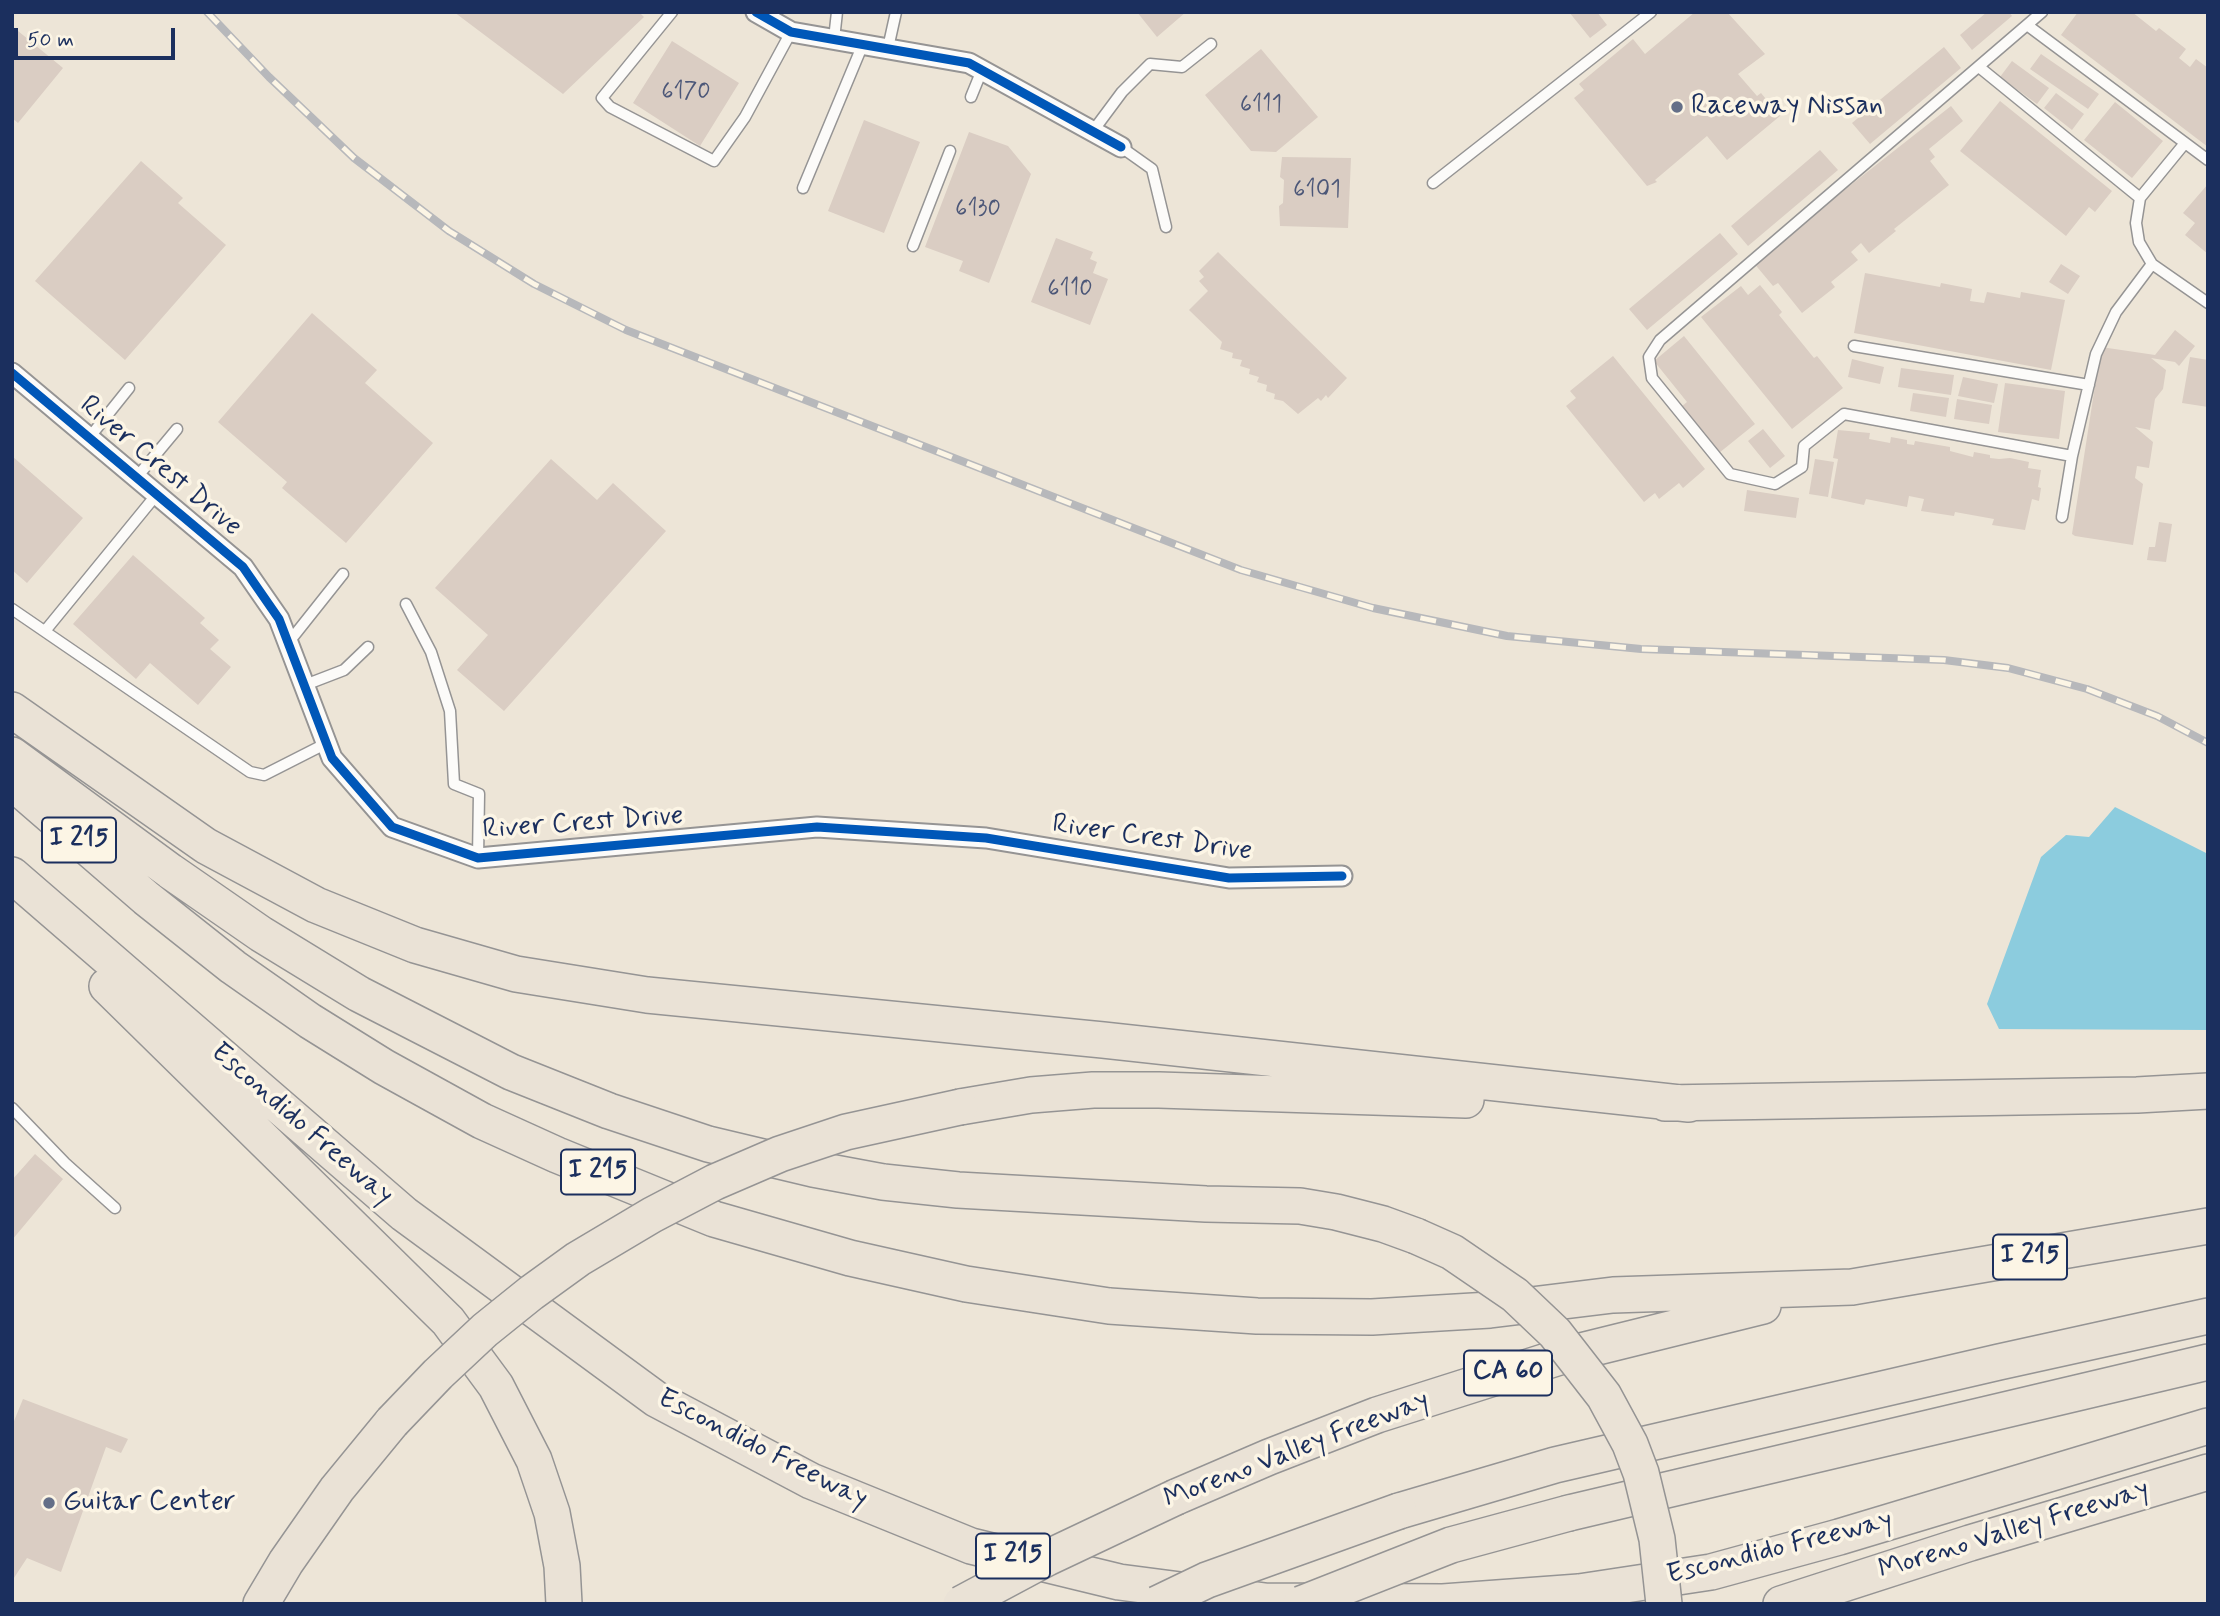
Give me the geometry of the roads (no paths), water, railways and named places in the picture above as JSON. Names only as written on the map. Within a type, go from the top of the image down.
[{"type":"highway","points":[[12,710],[206,846],[316,905],[415,945],[516,974],[647,995],[1103,1040],[1689,1104]]},
{"type":"highway","points":[[12,755],[261,934],[359,995],[511,1072],[609,1111],[708,1144],[813,1169],[883,1182],[958,1190],[1206,1204],[1300,1206],[1372,1221],[1452,1252],[1515,1295],[1555,1334],[1604,1396],[1630,1444],[1641,1472],[1657,1539],[1664,1604]]},
{"type":"highway","name":"I 215","points":[[12,782],[146,898],[233,967],[310,1021],[384,1067],[482,1121],[557,1155],[714,1219],[850,1258],[966,1284],[1109,1306],[1257,1316],[1372,1317],[1490,1310],[1613,1295],[1852,1287],[2208,1226]]},
{"type":"highway","name":"Escondido Freeway","points":[[12,875],[404,1214],[656,1399],[811,1481],[971,1546],[1119,1582],[1265,1601],[1443,1602],[1579,1592],[1711,1572],[1839,1537],[2208,1426]]},
{"type":"highway","points":[[12,893],[448,1321],[496,1386],[534,1460],[552,1513],[562,1566],[564,1604]]},
{"type":"highway","points":[[261,1604],[286,1562],[337,1489],[392,1422],[485,1330],[578,1259],[652,1215],[715,1182],[780,1154],[846,1132],[903,1118],[1031,1096],[1119,1090],[1689,1104],[2137,1095],[2208,1091]]},
{"type":"highway","name":"Moreno Valley Freeway","points":[[961,1604],[1047,1558],[1177,1497],[1269,1457],[1377,1415],[1569,1354],[1716,1316],[1852,1287]]},
{"type":"highway","points":[[1157,1604],[1208,1580],[1399,1511],[1555,1465],[2208,1316]]},
{"type":"highway","points":[[1301,1604],[1451,1545],[1569,1513],[2208,1362]]},
{"type":"highway","name":"Moreno Valley Freeway","points":[[1781,1604],[1970,1543],[2208,1472]]},
{"type":"street","points":[[756,12],[791,32],[969,63],[1121,147]]},
{"type":"street","name":"River Crest Drive","points":[[12,373],[243,567],[279,619],[332,758],[392,827],[478,858],[817,827],[986,838],[1229,878],[1342,876]]},
{"type":"lane","points":[[672,12],[603,98],[610,107],[714,161],[745,117],[791,32]]},
{"type":"lane","points":[[834,39],[837,12]]},
{"type":"lane","points":[[888,48],[896,12]]},
{"type":"lane","points":[[1433,183],[1651,12]]},
{"type":"lane","points":[[2042,12],[1660,340],[1649,357],[1653,378],[1730,474],[1775,484],[1802,467],[1804,446],[1844,414],[2072,456]]},
{"type":"lane","points":[[2028,25],[2208,160]]},
{"type":"lane","points":[[803,188],[863,44]]},
{"type":"lane","points":[[1093,131],[1122,92],[1150,64],[1182,67],[1211,44]]},
{"type":"lane","points":[[1979,67],[2140,198]]},
{"type":"lane","points":[[971,97],[982,70]]},
{"type":"lane","points":[[2185,143],[2140,198],[2136,223],[2139,242],[2152,264],[2208,303]]},
{"type":"lane","points":[[1121,147],[1152,169],[1166,228]]},
{"type":"lane","points":[[913,246],[950,151]]},
{"type":"lane","points":[[2062,517],[2072,456],[2096,354],[2116,312],[2152,264]]},
{"type":"lane","points":[[1854,346],[2089,385]]},
{"type":"lane","points":[[89,438],[130,387]]},
{"type":"lane","points":[[137,477],[177,429]]},
{"type":"lane","points":[[45,631],[157,494]]},
{"type":"lane","points":[[289,642],[343,574]]},
{"type":"lane","points":[[406,604],[431,652],[450,711],[454,784],[479,794],[478,858]]},
{"type":"lane","points":[[12,609],[250,772],[264,775],[327,743]]},
{"type":"lane","points":[[305,685],[344,670],[369,647]]},
{"type":"lane","points":[[12,1108],[65,1163],[115,1208]]},
{"type":"water","points":[[2115,807],[2208,854],[2208,1030],[1999,1029],[1987,1004],[2041,857],[2066,835],[2089,837]]},
{"type":"railway","points":[[207,12],[269,77],[354,158],[449,231],[534,284],[626,330],[1241,570],[1373,608],[1507,636],[1641,649],[1944,660],[2008,668],[2087,689],[2157,716],[2208,743]]},
{"type":"place","name":"Raceway Nissan","points":[[1677,107]]},
{"type":"place","name":"Guitar Center","points":[[49,1503]]}]
